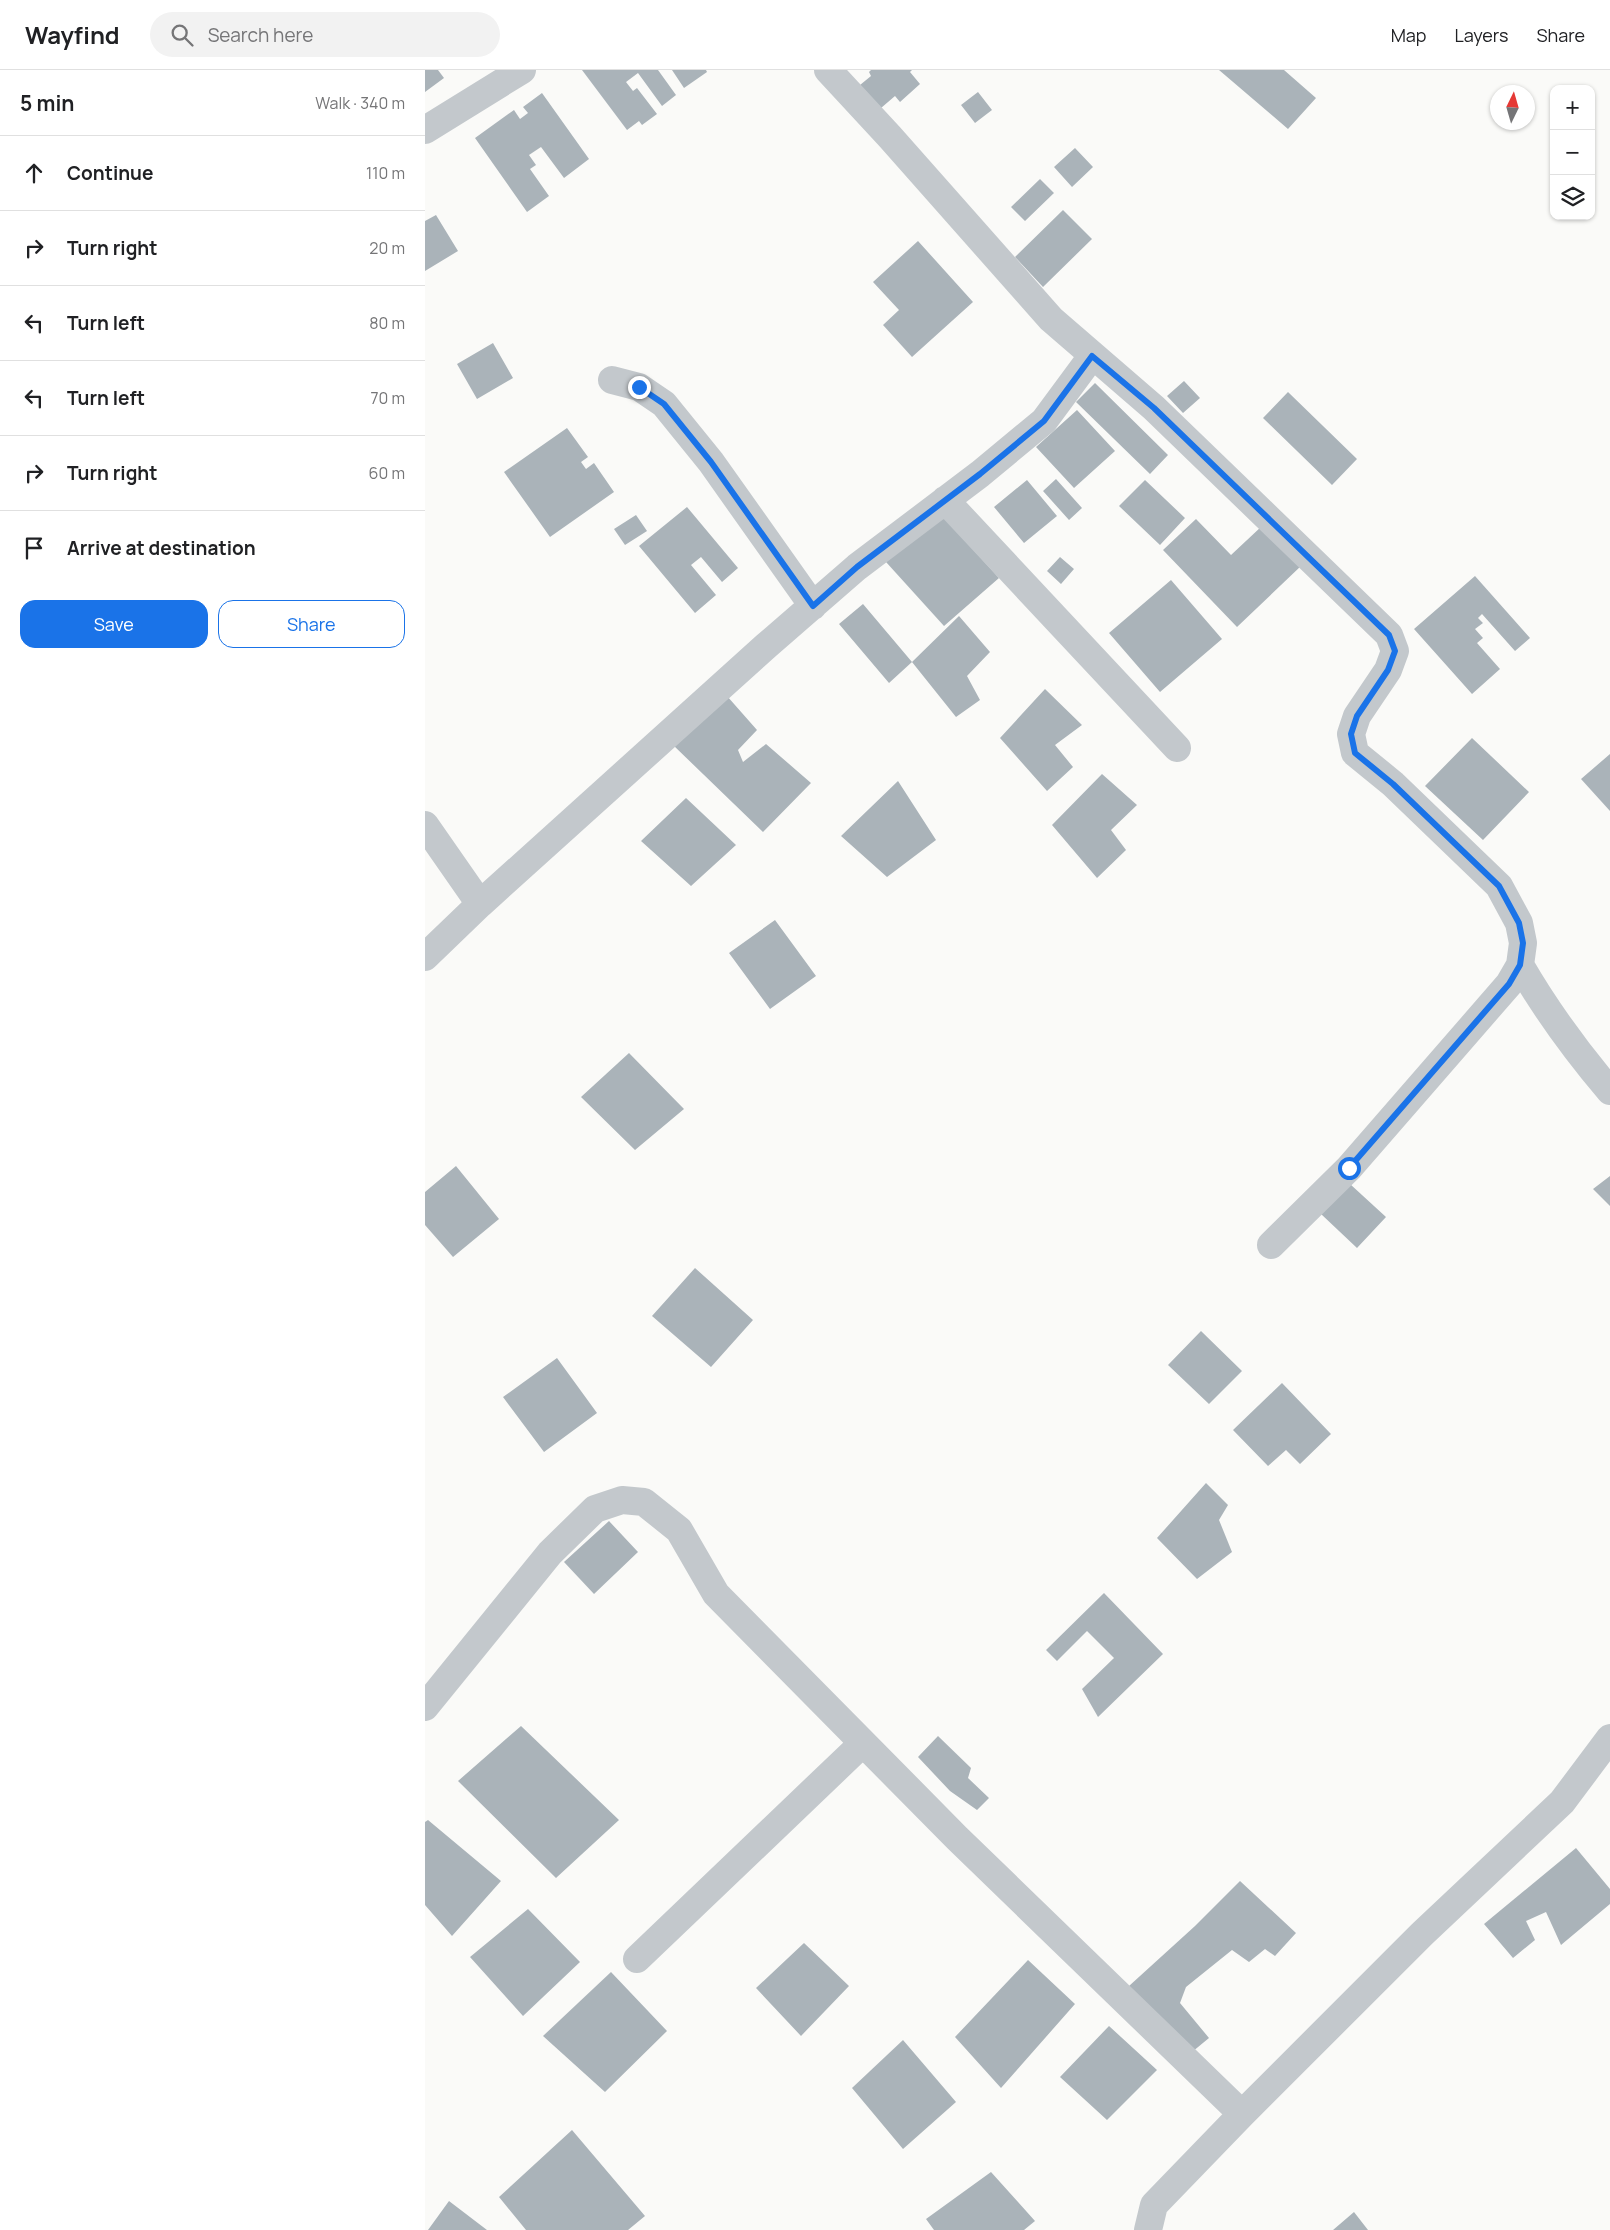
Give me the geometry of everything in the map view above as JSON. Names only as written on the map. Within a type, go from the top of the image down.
[{"type":"street","points":[[425,130],[522,70]]},
{"type":"street","points":[[828,70],[897,144],[1051,319],[1154,408],[1389,635],[1395,651],[1388,670],[1357,716],[1351,734],[1355,753],[1393,784],[1499,886],[1519,923],[1523,943],[1520,965],[1509,984],[1349,1168],[1271,1245]]},
{"type":"street","points":[[425,957],[480,904],[857,567],[1044,421],[1092,356]]},
{"type":"street","points":[[612,380],[639,387],[664,404],[711,462],[813,606]]},
{"type":"street","points":[[945,500],[1177,748]]},
{"type":"street","points":[[425,825],[480,904]]},
{"type":"street","points":[[1520,965],[1574,1048],[1610,1091]]},
{"type":"street","points":[[425,1707],[550,1552],[595,1509],[622,1500],[644,1502],[679,1530],[716,1594],[957,1838],[1242,2114]]},
{"type":"street","points":[[1148,2230],[1155,2205],[1242,2114],[1421,1934],[1562,1802],[1610,1738]]},
{"type":"street","points":[[637,1959],[863,1743]]},
{"type":"building","points":[[425,70],[438,70],[444,78],[425,92]]},
{"type":"building","points":[[582,70],[658,70],[676,95],[662,106],[638,73],[626,82],[633,91],[637,88],[657,114],[642,125],[639,121],[627,130]]},
{"type":"building","points":[[672,70],[706,70],[707,72],[684,88]]},
{"type":"building","points":[[871,70],[912,70],[910,72],[920,84],[900,102],[895,96],[881,108],[860,85],[871,76],[869,72]]},
{"type":"building","points":[[1219,70],[1284,70],[1316,98],[1288,129]]},
{"type":"building","points":[[978,92],[992,110],[975,123],[961,105]]},
{"type":"building","points":[[542,93],[589,159],[564,178],[541,147],[529,155],[536,165],[530,169],[549,196],[527,212],[475,138],[514,110],[520,119],[528,113],[523,107]]},
{"type":"building","points":[[1075,148],[1093,167],[1072,187],[1054,167]]},
{"type":"building","points":[[1040,179],[1054,193],[1025,221],[1011,207]]},
{"type":"building","points":[[1063,210],[1092,239],[1043,287],[1015,257]]},
{"type":"building","points":[[436,215],[458,251],[425,271],[425,221]]},
{"type":"building","points":[[918,241],[973,302],[912,357],[883,325],[899,310],[873,282]]},
{"type":"building","points":[[493,343],[513,378],[477,399],[457,364]]},
{"type":"building","points":[[1184,381],[1200,398],[1183,413],[1167,396]]},
{"type":"building","points":[[1095,383],[1168,455],[1150,474],[1076,402]]},
{"type":"building","points":[[1288,392],[1357,459],[1332,485],[1263,418]]},
{"type":"building","points":[[1077,410],[1115,451],[1074,488],[1036,447]]},
{"type":"building","points":[[567,428],[588,457],[581,462],[586,469],[594,463],[614,492],[550,537],[504,472]]},
{"type":"building","points":[[1056,479],[1082,508],[1069,520],[1043,491]]},
{"type":"building","points":[[1027,480],[1057,516],[1024,543],[994,507]]},
{"type":"building","points":[[1145,480],[1185,518],[1160,545],[1119,506]]},
{"type":"building","points":[[687,507],[738,568],[722,582],[701,557],[691,565],[716,595],[695,613],[639,546]]},
{"type":"building","points":[[941,514],[999,578],[944,626],[886,562]]},
{"type":"building","points":[[636,515],[647,531],[625,545],[614,529]]},
{"type":"building","points":[[1196,519],[1231,555],[1262,526],[1301,566],[1237,627],[1163,550]]},
{"type":"building","points":[[1060,557],[1074,569],[1061,584],[1047,571]]},
{"type":"building","points":[[1475,576],[1530,638],[1515,651],[1482,614],[1478,618],[1483,623],[1475,629],[1483,638],[1477,643],[1500,669],[1472,694],[1414,629]]},
{"type":"building","points":[[1171,580],[1222,639],[1160,692],[1109,633]]},
{"type":"building","points":[[863,604],[912,662],[889,683],[839,624]]},
{"type":"building","points":[[959,616],[990,652],[967,676],[980,700],[956,717],[912,662]]},
{"type":"building","points":[[1045,689],[1082,725],[1055,745],[1073,767],[1047,791],[1000,738]]},
{"type":"building","points":[[727,696],[757,730],[738,750],[743,762],[766,744],[811,783],[763,832],[673,745]]},
{"type":"building","points":[[1472,738],[1529,792],[1483,840],[1425,786]]},
{"type":"building","points":[[1610,754],[1610,811],[1581,779]]},
{"type":"building","points":[[1102,774],[1137,805],[1111,830],[1126,850],[1097,878],[1052,825]]},
{"type":"building","points":[[898,781],[936,840],[887,877],[841,836]]},
{"type":"building","points":[[686,798],[736,845],[691,886],[641,841]]},
{"type":"building","points":[[775,920],[816,976],[770,1009],[729,953]]},
{"type":"building","points":[[629,1053],[684,1109],[635,1150],[581,1097]]},
{"type":"building","points":[[456,1166],[499,1219],[453,1257],[425,1225],[425,1192]]},
{"type":"building","points":[[1610,1176],[1610,1206],[1593,1189]]},
{"type":"building","points":[[1350,1184],[1386,1217],[1357,1248],[1321,1214]]},
{"type":"building","points":[[695,1268],[753,1320],[711,1367],[652,1316]]},
{"type":"building","points":[[1201,1331],[1242,1371],[1209,1404],[1168,1365]]},
{"type":"building","points":[[557,1358],[597,1413],[544,1452],[503,1397]]},
{"type":"building","points":[[1282,1383],[1331,1434],[1300,1464],[1286,1450],[1268,1466],[1233,1430]]},
{"type":"building","points":[[1206,1483],[1228,1505],[1219,1520],[1232,1552],[1197,1579],[1157,1538]]},
{"type":"building","points":[[609,1521],[638,1552],[594,1594],[564,1562]]},
{"type":"building","points":[[1104,1593],[1163,1654],[1098,1717],[1082,1689],[1114,1658],[1087,1631],[1057,1661],[1046,1650]]},
{"type":"building","points":[[521,1726],[619,1820],[556,1878],[458,1781]]},
{"type":"building","points":[[938,1736],[971,1768],[968,1778],[989,1798],[977,1810],[950,1791],[918,1757]]},
{"type":"building","points":[[428,1820],[501,1881],[452,1936],[425,1905],[425,1822]]},
{"type":"building","points":[[1576,1848],[1610,1889],[1610,1904],[1561,1945],[1546,1912],[1526,1921],[1535,1940],[1513,1958],[1484,1924]]},
{"type":"building","points":[[1240,1881],[1296,1933],[1275,1956],[1265,1949],[1249,1962],[1232,1950],[1186,1987],[1180,2003],[1209,2038],[1192,2052],[1129,1986],[1195,1926]]},
{"type":"building","points":[[528,1909],[580,1962],[523,2016],[470,1957]]},
{"type":"building","points":[[804,1943],[849,1986],[801,2036],[756,1988]]},
{"type":"building","points":[[1028,1960],[1075,2004],[1001,2088],[955,2037]]},
{"type":"building","points":[[611,1972],[667,2031],[605,2092],[543,2036]]},
{"type":"building","points":[[1109,2026],[1157,2070],[1107,2120],[1060,2077]]},
{"type":"building","points":[[903,2040],[956,2102],[903,2149],[852,2088]]},
{"type":"building","points":[[572,2130],[645,2216],[628,2230],[526,2230],[499,2197]]},
{"type":"building","points":[[991,2172],[1035,2221],[1024,2230],[934,2230],[926,2219]]},
{"type":"building","points":[[449,2201],[487,2230],[428,2230]]},
{"type":"building","points":[[1354,2212],[1368,2230],[1333,2230]]},
{"type":"route","points":[[639,387],[664,404],[711,462],[813,606],[857,567],[980,474],[1044,421],[1092,356],[1154,408],[1389,635],[1395,651],[1388,670],[1357,716],[1351,734],[1355,753],[1393,784],[1499,886],[1519,923],[1523,943],[1520,965],[1509,984],[1349,1168]]}]
